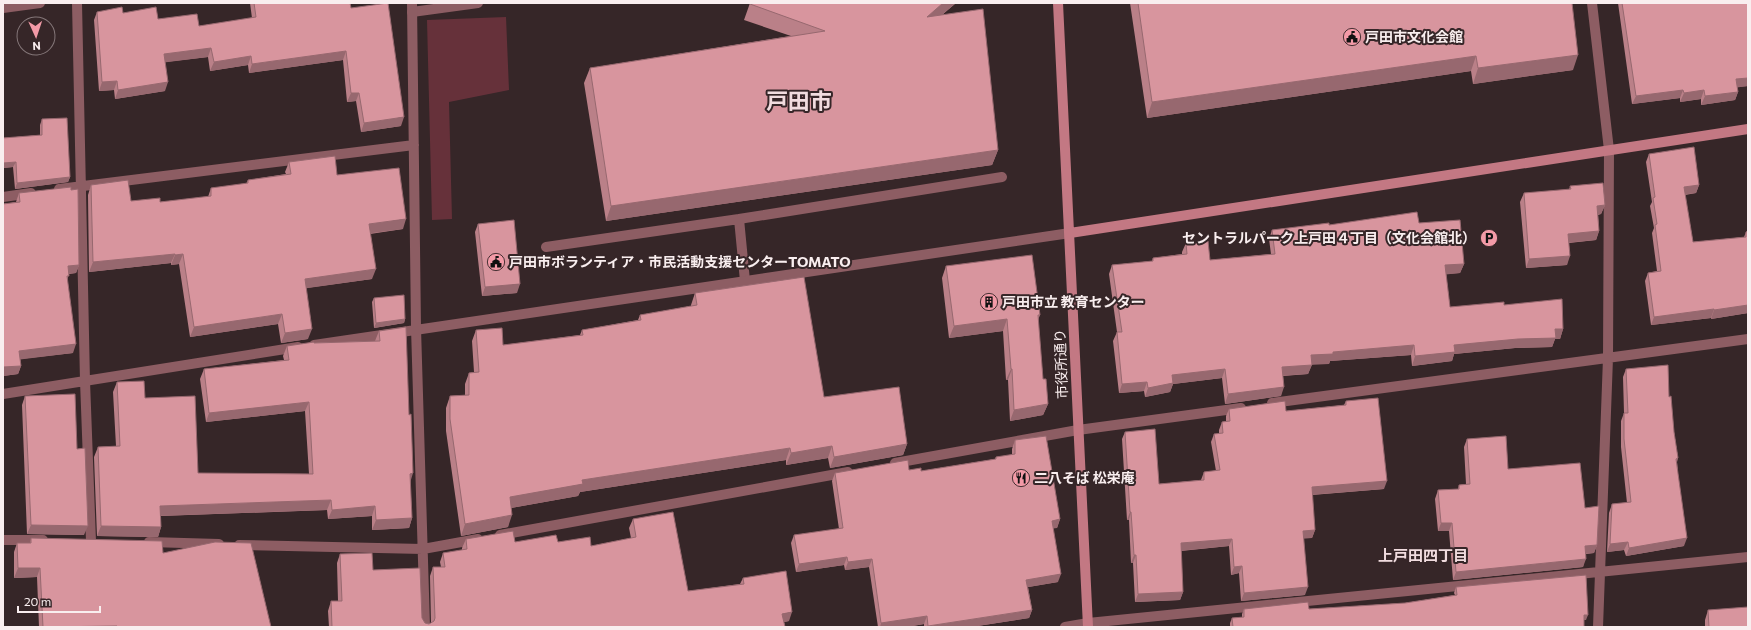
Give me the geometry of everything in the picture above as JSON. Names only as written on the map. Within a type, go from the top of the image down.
[{"type":"street","points":[[3,8],[40,3]]},
{"type":"street","points":[[77,3],[85,381],[91,541]]},
{"type":"street","points":[[425,627],[416,328],[412,7],[478,3]]},
{"type":"street","name":"市役所通り","points":[[1058,3],[1088,625]]},
{"type":"street","points":[[1592,3],[1609,150],[1608,358],[1598,627]]},
{"type":"street","points":[[3,394],[416,328],[1070,233],[1748,129]]},
{"type":"street","points":[[3,197],[414,145]]},
{"type":"street","points":[[546,247],[739,219],[1002,177]]},
{"type":"street","points":[[739,219],[745,280]]},
{"type":"street","points":[[883,465],[1078,430],[1748,339]]},
{"type":"street","points":[[138,542],[423,549],[860,470]]},
{"type":"street","points":[[3,540],[54,540]]},
{"type":"street","points":[[1066,627],[1748,557]]},
{"type":"shaded area","points":[[506,17],[509,90],[449,102],[452,219],[432,220],[427,20]]},
{"type":"building","points":[[254,3],[350,3],[351,8],[388,3],[404,117],[364,123],[359,93],[351,93],[346,51],[252,64],[251,56],[214,62],[211,48],[164,54],[168,82],[118,90],[117,81],[102,82],[97,12],[122,7],[123,13],[156,7],[158,19],[197,14],[199,26],[256,17]]},
{"type":"building","points":[[750,3],[943,3],[927,17],[983,9],[998,150],[611,206],[590,68],[825,31]]},
{"type":"building","name":"戸田市文化会館","points":[[1138,3],[1572,3],[1578,55],[1478,68],[1476,56],[1152,102]]},
{"type":"building","points":[[1622,3],[1748,3],[1748,78],[1736,79],[1738,92],[1705,96],[1704,90],[1684,93],[1683,90],[1636,96]]},
{"type":"building","points":[[67,118],[70,177],[17,183],[16,162],[3,163],[3,138],[42,135],[42,119]]},
{"type":"building","points":[[1694,147],[1699,185],[1684,187],[1693,242],[1746,237],[1746,232],[1748,231],[1748,305],[1654,317],[1648,273],[1661,271],[1655,225],[1657,224],[1653,198],[1655,197],[1649,154]]},
{"type":"building","points":[[335,156],[337,175],[399,168],[406,219],[369,224],[376,269],[305,279],[312,329],[285,333],[282,314],[194,327],[183,254],[93,262],[91,185],[128,180],[131,201],[160,198],[160,202],[211,196],[211,188],[248,183],[248,180],[291,174],[289,162]]},
{"type":"building","points":[[1603,183],[1605,205],[1597,206],[1599,231],[1568,234],[1570,256],[1529,259],[1524,193],[1571,189],[1570,186]]},
{"type":"building","points":[[71,187],[71,190],[78,189],[79,265],[68,266],[69,276],[67,276],[76,344],[19,351],[21,366],[3,367],[3,204],[20,202],[19,193]]},
{"type":"building","points":[[1417,212],[1419,223],[1460,220],[1464,264],[1445,265],[1450,307],[1504,302],[1504,305],[1562,299],[1563,329],[1555,329],[1556,338],[1518,339],[1454,345],[1455,352],[1415,356],[1414,345],[1311,355],[1312,365],[1282,367],[1284,387],[1228,394],[1225,369],[1172,375],[1173,383],[1148,388],[1147,382],[1122,384],[1117,332],[1122,332],[1112,265],[1153,261],[1153,258],[1187,254],[1186,243],[1208,241],[1210,260],[1275,254],[1272,230],[1329,223],[1329,225]]},
{"type":"building","name":"戸田市ボランティア・市民活動支援センターTOMATO","points":[[514,220],[520,284],[485,287],[478,224]]},
{"type":"building","points":[[1032,255],[1040,315],[1038,315],[1043,379],[1046,379],[1048,404],[1014,410],[1007,319],[954,326],[946,266]]},
{"type":"building","points":[[804,277],[824,397],[899,387],[907,444],[834,457],[832,446],[791,453],[790,448],[582,480],[583,484],[510,497],[512,515],[465,524],[450,419],[450,396],[469,395],[469,373],[479,372],[476,330],[502,328],[503,345],[583,335],[582,330],[641,320],[640,315],[697,305],[695,293]]},
{"type":"building","points":[[404,295],[405,319],[376,323],[374,298]]},
{"type":"building","points":[[406,327],[409,415],[411,414],[413,473],[410,474],[412,518],[376,520],[375,506],[332,510],[331,500],[160,506],[161,527],[101,526],[98,447],[120,446],[117,382],[144,381],[145,398],[195,396],[198,473],[313,474],[309,402],[209,413],[204,369],[289,360],[287,346],[314,342],[380,341],[379,331]]},
{"type":"building","points":[[1668,365],[1669,397],[1671,396],[1678,458],[1676,459],[1687,538],[1629,548],[1628,542],[1610,544],[1612,504],[1631,502],[1624,439],[1624,413],[1628,413],[1626,369]]},
{"type":"building","points":[[75,394],[77,449],[85,448],[88,526],[31,525],[25,396]]},
{"type":"building","points":[[1378,398],[1387,481],[1312,487],[1315,530],[1303,531],[1308,587],[1244,593],[1242,566],[1234,567],[1232,539],[1181,543],[1183,592],[1138,594],[1136,555],[1134,555],[1130,512],[1125,432],[1155,429],[1159,484],[1204,480],[1204,472],[1220,470],[1214,434],[1223,433],[1222,422],[1230,421],[1229,409],[1285,401],[1286,411],[1346,405],[1346,401]]},
{"type":"building","points":[[1046,436],[1060,519],[1052,521],[1061,574],[1026,580],[1032,610],[928,626],[927,616],[881,623],[872,559],[848,562],[847,557],[799,564],[794,535],[843,528],[835,473],[908,460],[909,470],[921,468],[921,471],[996,459],[996,457],[1015,454],[1015,440]]},
{"type":"building","points":[[1506,436],[1508,469],[1580,463],[1585,508],[1599,506],[1597,545],[1585,546],[1586,559],[1456,572],[1452,523],[1441,523],[1438,490],[1459,489],[1459,485],[1470,484],[1467,439]]},
{"type":"building","points":[[673,512],[688,591],[744,584],[743,578],[786,571],[792,612],[782,614],[785,627],[332,627],[331,601],[342,601],[340,554],[372,553],[373,570],[420,568],[422,618],[425,623],[429,624],[434,621],[435,618],[433,567],[445,567],[443,553],[467,549],[466,539],[513,531],[515,542],[556,535],[558,542],[590,537],[591,546],[636,537],[633,519]]},
{"type":"building","points":[[31,538],[162,541],[163,553],[215,542],[251,543],[271,627],[43,627],[40,568],[18,568],[17,543],[31,543]]},
{"type":"building","points":[[1586,575],[1588,615],[1584,615],[1584,627],[1233,627],[1232,618],[1244,617],[1244,609],[1308,602],[1309,609],[1405,603],[1457,595],[1456,587]]},
{"type":"building","points":[[1748,607],[1748,627],[1709,627],[1708,610]]},
{"type":"place","name":"戸田市文化会館","points":[[1352,37]]},
{"type":"place","name":"セントラルパーク上戸田４丁目（文化会館北）","points":[[1489,238]]},
{"type":"place","name":"戸田市ボランティア・市民活動支援センターTOMATO","points":[[496,262]]},
{"type":"place","name":"戸田市立 教育センター","points":[[989,302]]},
{"type":"place","name":"二八そば 松栄庵","points":[[1021,478]]},
{"type":"district","name":"戸田市","points":[[799,101]]},
{"type":"district","name":"上戸田四丁目","points":[[1423,556]]}]
